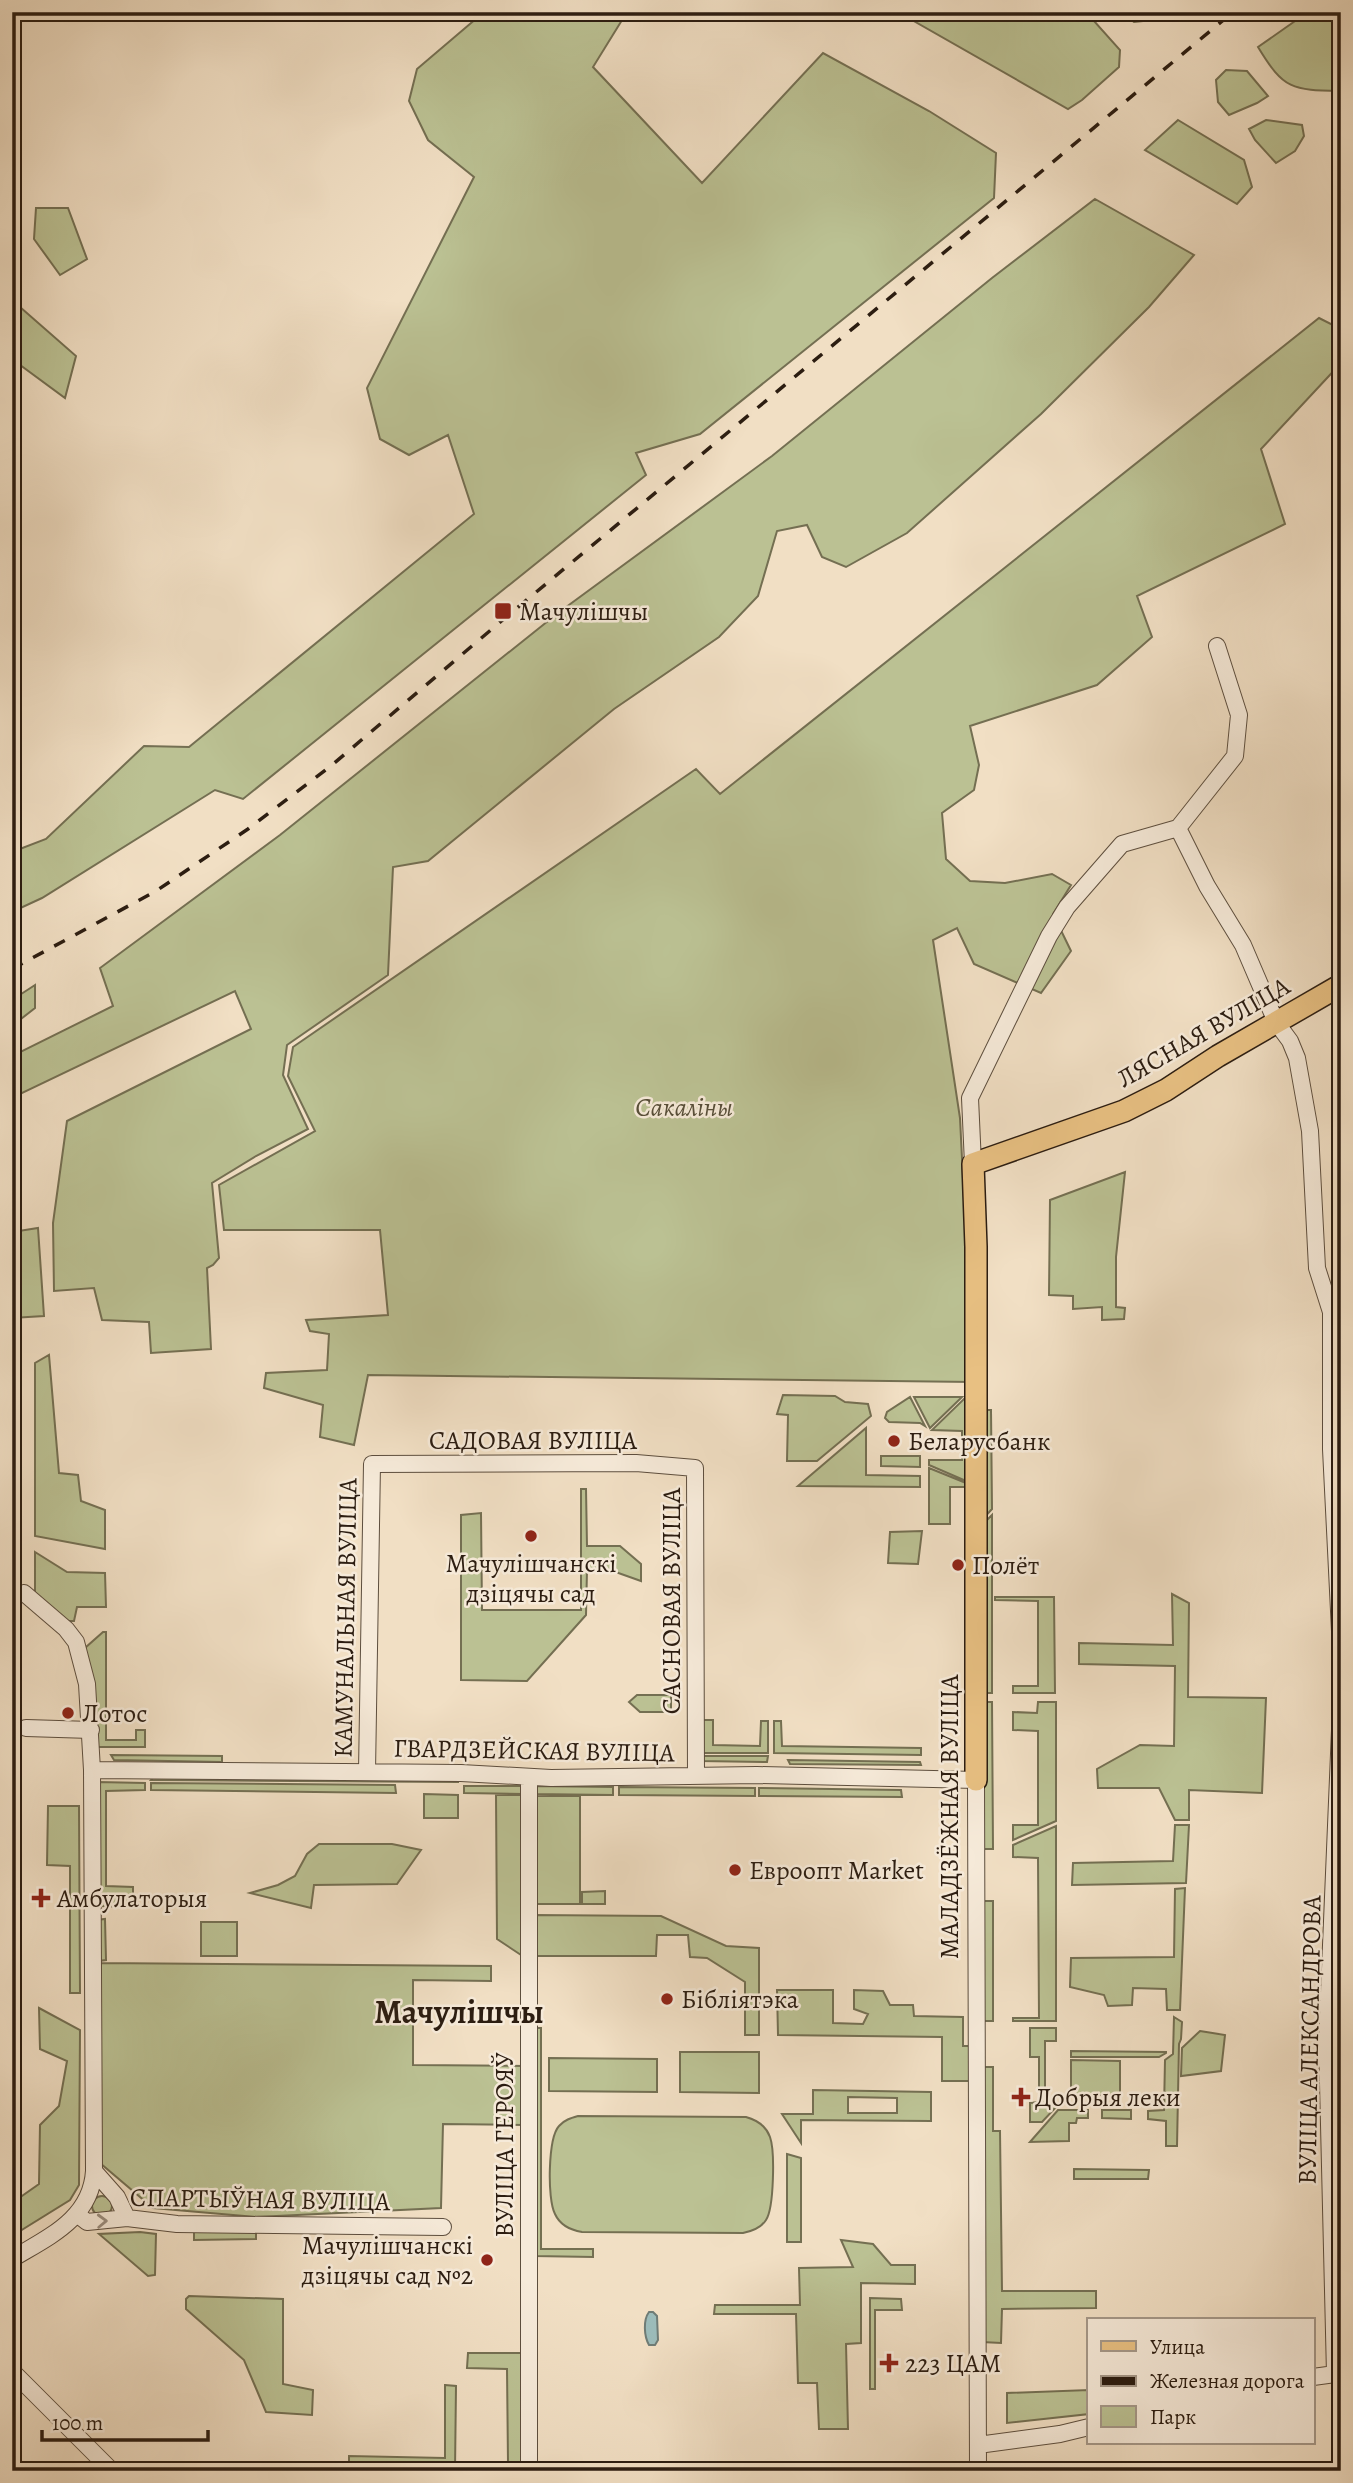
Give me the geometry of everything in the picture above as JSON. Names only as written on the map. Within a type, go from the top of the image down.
[{"type":"main road","name":"ЛЯСНАЯ ВУЛІЦА","points":[[972,1164],[1124,1111],[1166,1090],[1341,985]]},
{"type":"main road","name":"МАЛАДЗЁЖНАЯ ВУЛІЦА","points":[[972,1164],[976,1260],[976,1780]]},
{"type":"street","points":[[972,1164],[970,1098],[1049,936],[1068,907],[1122,844],[1178,828],[1234,756],[1239,715],[1217,646]]},
{"type":"street","points":[[1178,828],[1243,945],[1276,1022],[1290,1041],[1297,1058],[1310,1131],[1317,1268],[1336,1311],[1331,1449],[1341,1651]]},
{"type":"street","name":"САДОВАЯ ВУЛІЦА","points":[[372,1464],[636,1463],[695,1468]]},
{"type":"street","name":"КАМУНАЛЬНАЯ ВУЛІЦА","points":[[366,1772],[372,1464]]},
{"type":"street","name":"САСНОВАЯ ВУЛІЦА","points":[[695,1468],[696,1776]]},
{"type":"street","points":[[12,2259],[64,2227],[78,2215],[87,2200],[94,2171],[92,1770],[87,1684],[76,1642],[66,1629],[24,1593]]},
{"type":"street","name":"ВУЛІЦА АЛЕКСАНДРОВА","points":[[1314,2377],[1335,2374],[1327,2041],[1341,1706]]},
{"type":"street","points":[[26,1728],[91,1730]]},
{"type":"street","name":"ГВАРДЗЕЙСКАЯ ВУЛІЦА","points":[[92,1770],[976,1780]]},
{"type":"street","name":"ВУЛІЦА ГЕРОЯЎ","points":[[529,1777],[529,2471]]},
{"type":"street","name":"МАЛАДЗЁЖНАЯ ВУЛІЦА","points":[[976,1780],[978,2471]]},
{"type":"street","points":[[94,2171],[117,2197],[127,2218]]},
{"type":"street","name":"СПАРТЫЎНАЯ ВУЛІЦА","points":[[78,2215],[87,2222],[111,2222],[127,2218],[177,2224],[443,2227]]},
{"type":"street","points":[[12,2371],[112,2471]]},
{"type":"street","points":[[978,2445],[1060,2434],[1087,2427]]},
{"type":"green space","points":[[484,12],[627,12],[593,67],[702,183],[823,53],[929,111],[996,153],[994,198],[700,434],[636,453],[646,475],[243,799],[215,790],[42,898],[12,912],[12,852],[46,839],[144,746],[189,747],[474,514],[448,435],[409,455],[380,439],[367,388],[474,177],[428,140],[409,101],[417,69]]},
{"type":"green space","points":[[898,12],[1086,12],[1120,50],[1119,67],[1068,109]]},
{"type":"green space","points":[[1121,12],[1174,12],[1162,19],[1134,22]]},
{"type":"green space","points":[[1308,12],[1341,12],[1341,91],[1311,90],[1291,85],[1275,72],[1258,47]]},
{"type":"green space","points":[[1226,70],[1247,71],[1268,96],[1229,115],[1218,102],[1216,80]]},
{"type":"green space","points":[[1178,120],[1244,160],[1252,187],[1237,204],[1145,150]]},
{"type":"green space","points":[[1266,120],[1302,125],[1304,136],[1295,151],[1276,163],[1255,140],[1249,129]]},
{"type":"green space","points":[[1095,199],[1194,255],[1149,307],[1041,414],[907,533],[846,567],[822,557],[807,525],[777,531],[758,596],[719,637],[614,709],[428,861],[393,867],[388,975],[287,1045],[283,1075],[308,1129],[212,1183],[219,1258],[207,1268],[211,1349],[151,1353],[149,1322],[102,1320],[94,1288],[54,1291],[53,1223],[67,1121],[251,1029],[235,991],[18,1095],[12,1082],[12,1056],[113,1006],[100,968],[280,835],[558,613],[772,456],[992,278]]},
{"type":"green space","points":[[36,208],[68,208],[87,259],[60,275],[34,239]]},
{"type":"green space","points":[[12,300],[76,356],[65,398],[12,359]]},
{"type":"green space","name":"Сакаліны","points":[[1319,318],[1341,329],[1341,363],[1261,449],[1285,524],[1137,596],[1152,637],[1097,685],[970,726],[979,765],[974,790],[942,813],[946,859],[970,881],[1005,883],[1052,874],[1071,885],[1053,914],[1071,951],[1041,993],[974,964],[957,928],[933,940],[960,1118],[973,1382],[368,1375],[354,1445],[320,1437],[323,1405],[264,1388],[266,1373],[327,1370],[329,1334],[310,1331],[306,1320],[388,1315],[380,1230],[224,1230],[219,1185],[315,1131],[288,1076],[293,1047],[696,769],[720,794]]},
{"type":"green space","points":[[35,985],[35,1008],[12,1026],[12,1000]]},
{"type":"green space","points":[[1125,1172],[1116,1257],[1116,1307],[1125,1308],[1124,1319],[1102,1320],[1102,1307],[1073,1309],[1073,1296],[1049,1295],[1050,1200]]},
{"type":"green space","points":[[38,1228],[44,1316],[12,1318],[12,1232]]},
{"type":"green space","points":[[49,1355],[59,1473],[78,1475],[81,1501],[105,1510],[105,1549],[35,1536],[35,1363]]},
{"type":"green space","points":[[783,1395],[835,1396],[845,1402],[868,1404],[871,1416],[817,1461],[787,1461],[788,1415],[777,1414]]},
{"type":"green space","points":[[910,1397],[925,1426],[920,1423],[889,1422],[885,1418],[887,1412]]},
{"type":"green space","points":[[914,1397],[962,1397],[930,1428]]},
{"type":"green space","points":[[966,1397],[966,1481],[929,1465],[929,1460],[962,1460],[962,1431],[932,1430]]},
{"type":"green space","points":[[980,1410],[991,1410],[992,1509],[980,1522]]},
{"type":"green space","points":[[866,1428],[866,1475],[920,1476],[920,1487],[798,1486]]},
{"type":"green space","points":[[881,1456],[920,1456],[920,1467],[881,1466]]},
{"type":"green space","points":[[929,1468],[966,1483],[966,1487],[950,1487],[950,1524],[929,1524]]},
{"type":"green space","points":[[581,1489],[586,1489],[587,1546],[620,1546],[641,1564],[641,1581],[610,1570],[587,1570],[586,1615],[527,1681],[461,1680],[461,1515],[481,1513],[482,1610],[581,1610]]},
{"type":"green space","points":[[992,1515],[992,1693],[980,1693],[980,1527]]},
{"type":"green space","points":[[922,1531],[918,1564],[888,1563],[890,1532]]},
{"type":"green space","points":[[35,1552],[67,1572],[105,1573],[106,1607],[77,1607],[74,1621],[66,1621],[35,1593]]},
{"type":"green space","points":[[1172,1594],[1189,1603],[1188,1697],[1266,1698],[1262,1793],[1189,1790],[1189,1820],[1175,1820],[1159,1788],[1098,1788],[1097,1769],[1140,1745],[1174,1746],[1175,1666],[1079,1664],[1079,1643],[1173,1645]]},
{"type":"green space","points":[[995,1597],[1054,1597],[1055,1693],[1013,1693],[1013,1686],[1038,1686],[1038,1601],[995,1600]]},
{"type":"green space","points":[[106,1632],[106,1740],[136,1740],[136,1730],[145,1730],[145,1747],[97,1747],[85,1648]]},
{"type":"green space","points":[[637,1695],[671,1695],[671,1712],[640,1712],[629,1702]]},
{"type":"green space","points":[[980,1702],[992,1702],[993,1849],[981,1849]]},
{"type":"green space","points":[[1038,1702],[1056,1702],[1056,1821],[1013,1840],[1013,1825],[1038,1825],[1038,1731],[1013,1730],[1013,1712],[1037,1713]]},
{"type":"green space","points":[[699,1720],[713,1720],[713,1745],[760,1746],[761,1721],[768,1721],[768,1753],[699,1753]]},
{"type":"green space","points":[[774,1721],[781,1721],[782,1746],[921,1748],[921,1755],[774,1753]]},
{"type":"green space","points":[[111,1755],[222,1756],[222,1762],[114,1760]]},
{"type":"green space","points":[[699,1756],[768,1756],[767,1762],[700,1761]]},
{"type":"green space","points":[[788,1760],[920,1762],[921,1765],[790,1764]]},
{"type":"green space","points":[[155,1775],[458,1777],[458,1782],[151,1780]]},
{"type":"green space","points":[[97,1782],[145,1783],[145,1790],[106,1791],[106,1886],[133,1887],[133,1907],[98,1906]]},
{"type":"green space","points":[[151,1783],[395,1785],[396,1793],[151,1790]]},
{"type":"green space","points":[[464,1786],[523,1786],[524,1794],[464,1793]]},
{"type":"green space","points":[[532,1786],[613,1787],[613,1795],[532,1794]]},
{"type":"green space","points":[[619,1787],[755,1788],[755,1796],[619,1795]]},
{"type":"green space","points":[[759,1788],[901,1790],[902,1797],[759,1796]]},
{"type":"green space","points":[[424,1794],[458,1795],[458,1818],[424,1818]]},
{"type":"green space","points":[[496,1795],[524,1795],[524,1957],[497,1939]]},
{"type":"green space","points":[[533,1796],[580,1796],[580,1904],[533,1904]]},
{"type":"green space","points":[[48,1806],[79,1806],[80,1993],[70,1993],[70,1866],[47,1865]]},
{"type":"green space","points":[[1175,1825],[1189,1825],[1186,1883],[1072,1885],[1073,1863],[1173,1861]]},
{"type":"green space","points":[[1056,1826],[1056,2021],[1013,2021],[1013,2018],[1039,2018],[1038,1858],[1013,1857],[1013,1845]]},
{"type":"green space","points":[[319,1844],[392,1844],[421,1850],[397,1884],[314,1885],[311,1908],[250,1893],[278,1885],[295,1876],[307,1854]]},
{"type":"green space","points":[[1341,1867],[1341,2158],[1333,2035]]},
{"type":"green space","points":[[1185,1888],[1180,2010],[1167,2010],[1166,1989],[1133,1988],[1132,2005],[1108,2006],[1104,1995],[1070,1987],[1071,1958],[1174,1957],[1175,1889]]},
{"type":"green space","points":[[605,1891],[605,1904],[582,1904],[582,1892]]},
{"type":"green space","points":[[982,1901],[993,1901],[993,2021],[981,2021]]},
{"type":"green space","points":[[534,1915],[661,1916],[726,1946],[759,1948],[759,2035],[745,2035],[745,1982],[707,1958],[690,1957],[688,1935],[657,1935],[656,1956],[534,1956]]},
{"type":"green space","points":[[105,1919],[106,1960],[98,1961],[97,1920]]},
{"type":"green space","points":[[201,1922],[237,1922],[237,1956],[201,1956]]},
{"type":"green space","points":[[98,1963],[491,1966],[491,1981],[413,1980],[413,2065],[524,2066],[524,2125],[443,2124],[441,2208],[256,2217],[153,2208],[100,2163]]},
{"type":"green space","points":[[777,1990],[833,1990],[833,2023],[863,2024],[868,2014],[854,2009],[854,1990],[883,1991],[890,2005],[913,2005],[914,2016],[963,2017],[963,2046],[974,2046],[974,2081],[942,2081],[942,2037],[778,2035]]},
{"type":"green space","points":[[39,2008],[80,2030],[79,2185],[70,2200],[12,2236],[12,2203],[39,2184],[40,2125],[59,2106],[67,2061],[40,2049]]},
{"type":"green space","points":[[1174,2017],[1182,2022],[1179,2044],[1177,2146],[1166,2146],[1166,2121],[1148,2119],[1148,2111],[1164,2110],[1165,2060],[1173,2054]]},
{"type":"green space","points":[[533,2028],[541,2028],[541,2249],[593,2249],[593,2257],[534,2256]]},
{"type":"green space","points":[[1030,2028],[1056,2028],[1056,2041],[1045,2041],[1045,2106],[1057,2106],[1042,2122],[1030,2122],[1030,2103],[1039,2102],[1039,2057],[1030,2057]]},
{"type":"green space","points":[[1200,2031],[1225,2035],[1221,2071],[1181,2076],[1182,2048]]},
{"type":"green space","points":[[1071,2051],[1166,2053],[1159,2057],[1071,2057]]},
{"type":"green space","points":[[680,2052],[759,2052],[759,2093],[680,2092]]},
{"type":"green space","points":[[549,2058],[657,2059],[657,2092],[549,2091]]},
{"type":"green space","points":[[1071,2060],[1120,2061],[1120,2095],[1071,2095]]},
{"type":"green space","points":[[981,2067],[993,2067],[993,2131],[1000,2131],[1002,2291],[1096,2291],[1096,2308],[1002,2309],[1001,2343],[982,2342]]},
{"type":"green space","points":[[813,2090],[931,2092],[931,2121],[801,2120],[801,2143],[782,2114],[813,2114]],"holes":[[[848,2097],[897,2098],[897,2113],[848,2113]]]},
{"type":"green space","points":[[1058,2110],[1088,2110],[1088,2118],[1077,2118],[1076,2123],[1069,2123],[1069,2141],[1030,2142]]},
{"type":"green space","points":[[1102,2110],[1131,2110],[1131,2119],[1102,2118]]},
{"type":"green space","points":[[578,2116],[746,2117],[757,2122],[770,2137],[773,2154],[772,2192],[766,2220],[756,2229],[743,2233],[573,2230],[557,2218],[552,2206],[551,2155],[559,2126]]},
{"type":"green space","points":[[787,2154],[801,2158],[801,2242],[787,2242]]},
{"type":"green space","points":[[1074,2169],[1149,2170],[1148,2179],[1074,2179]]},
{"type":"green space","points":[[102,2196],[109,2199],[112,2206],[109,2213],[102,2216],[95,2213],[92,2206],[95,2199]]},
{"type":"green space","points":[[194,2228],[256,2228],[256,2239],[194,2240]]},
{"type":"green space","points":[[99,2234],[156,2234],[155,2275],[148,2276]]},
{"type":"green space","points":[[841,2240],[873,2244],[891,2265],[915,2265],[915,2284],[861,2283],[861,2343],[846,2344],[848,2429],[819,2429],[817,2383],[798,2383],[796,2314],[714,2314],[715,2305],[800,2305],[799,2268],[853,2267]]},
{"type":"green space","points":[[189,2296],[283,2299],[283,2384],[313,2390],[312,2415],[266,2412],[244,2360],[186,2309],[186,2299]]},
{"type":"green space","points":[[870,2298],[901,2299],[902,2310],[875,2310],[875,2389],[870,2389]]},
{"type":"green space","points":[[468,2353],[526,2353],[525,2471],[469,2471],[469,2464],[508,2463],[507,2369],[467,2368]]},
{"type":"green space","points":[[445,2385],[456,2386],[455,2471],[349,2471],[349,2456],[445,2458]]},
{"type":"green space","points":[[1087,2390],[1087,2414],[1007,2423],[1007,2393]]},
{"type":"water","points":[[649,2312],[657,2316],[658,2340],[655,2345],[649,2345],[645,2333]]},
{"type":"railway","points":[[12,969],[156,891],[248,829],[332,765],[1233,12]]},
{"type":"place","name":"Мачулішчы","points":[[503,611]]},
{"type":"place","name":"Беларусбанк","points":[[894,1441]]},
{"type":"place","name":"Мачулішчанскі дзіцячы сад","points":[[531,1536]]},
{"type":"place","name":"Полёт","points":[[958,1565]]},
{"type":"place","name":"Лотос","points":[[68,1713]]},
{"type":"place","name":"Евроопт Market","points":[[735,1870]]},
{"type":"place","name":"Амбулаторыя","points":[[41,1898]]},
{"type":"place","name":"Бібліятэка","points":[[667,1999]]},
{"type":"place","name":"Добрыя леки","points":[[1021,2097]]},
{"type":"place","name":"Мачулішчанскі дзіцячы сад №2","points":[[487,2260]]},
{"type":"place","name":"223 ЦAM","points":[[889,2363]]},
{"type":"district","name":"Мачулішчы","points":[[459,2011]]}]
